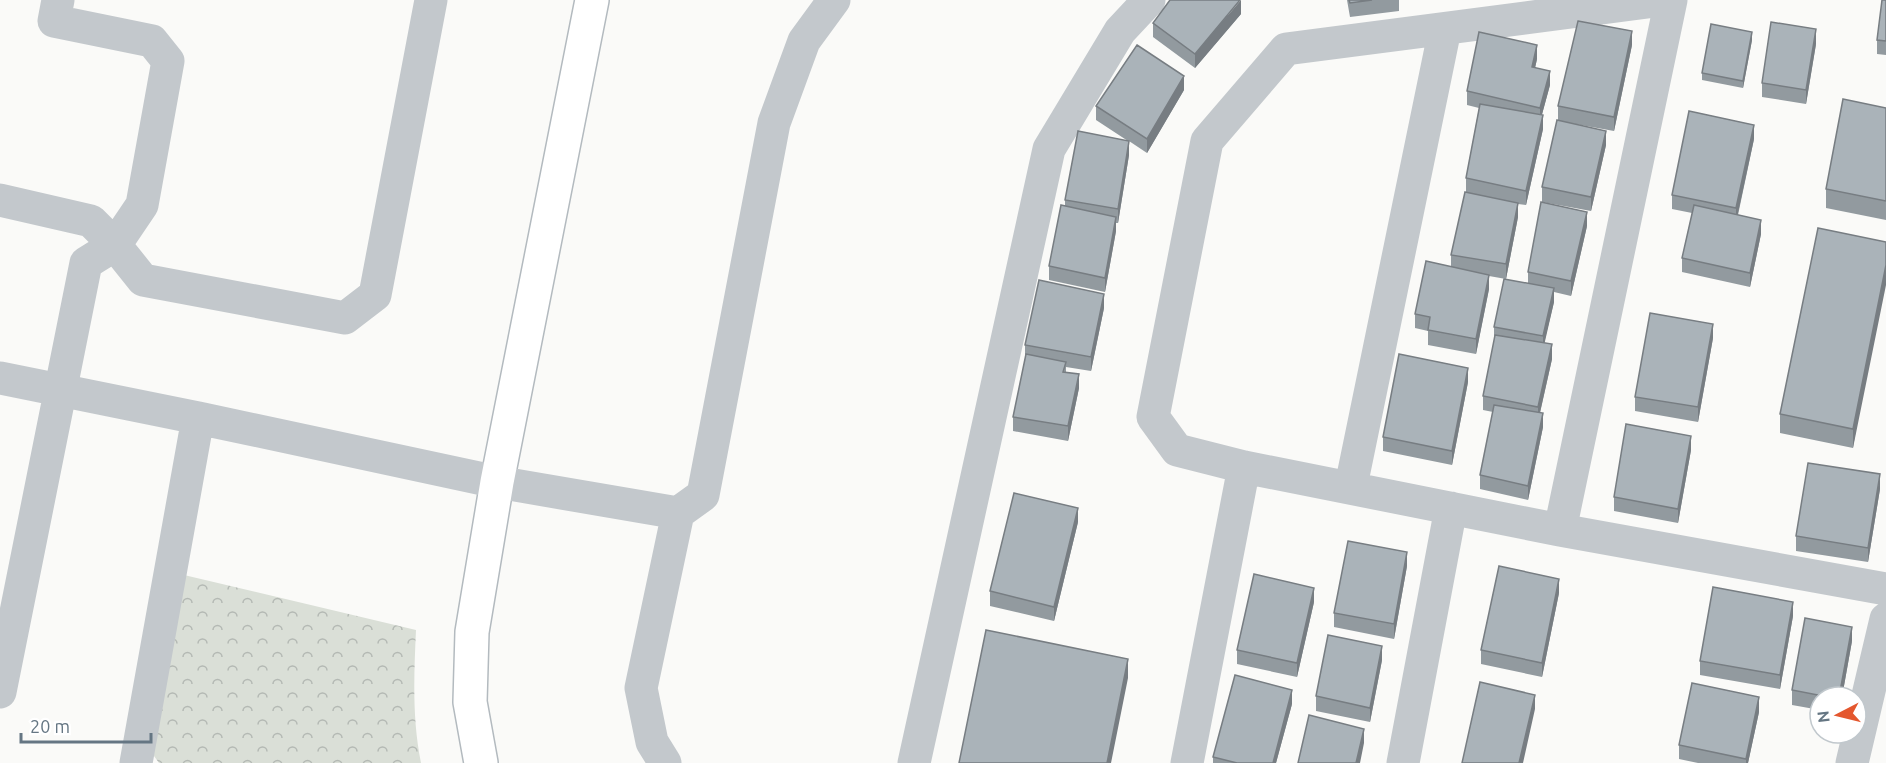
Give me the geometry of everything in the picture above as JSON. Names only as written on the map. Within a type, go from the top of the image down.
[{"type":"street","points":[[0,692],[11,580],[61,391],[86,263],[115,245],[142,204],[168,61],[152,41],[54,21],[58,0]]},
{"type":"street","points":[[0,200],[91,222],[115,245],[143,280],[345,318],[375,295],[431,0]]},
{"type":"street","points":[[481,763],[470,702],[472,632],[497,482],[592,0]]},
{"type":"street","points":[[665,763],[652,742],[641,688],[678,513],[703,495],[774,123],[804,41],[834,0]]},
{"type":"street","points":[[914,763],[1049,149],[1120,32],[1149,0]]},
{"type":"street","points":[[1663,0],[1286,49],[1207,141],[1153,417],[1177,450],[1244,466],[1560,530],[1886,589]]},
{"type":"street","points":[[1560,530],[1671,0]]},
{"type":"street","points":[[1351,486],[1445,29]]},
{"type":"street","points":[[0,378],[497,482],[678,513]]},
{"type":"street","points":[[136,763],[198,418]]},
{"type":"street","points":[[1187,763],[1244,466]]},
{"type":"street","points":[[1403,763],[1451,508]]},
{"type":"street","points":[[1852,763],[1886,619]]},
{"type":"green space","points":[[184,575],[416,630],[415,713],[421,763],[159,763],[149,749]]},
{"type":"building","points":[[1170,0],[1240,0],[1195,54],[1153,23]]},
{"type":"building","points":[[1349,0],[1372,0],[1350,3]]},
{"type":"building","points":[[1882,0],[1886,0],[1886,41],[1877,40]]},
{"type":"building","points":[[1578,21],[1632,31],[1614,117],[1558,106]]},
{"type":"building","points":[[1771,22],[1816,29],[1806,90],[1762,83]]},
{"type":"building","points":[[1711,24],[1752,32],[1743,81],[1702,73]]},
{"type":"building","points":[[1479,32],[1537,45],[1532,67],[1550,71],[1540,108],[1467,91]]},
{"type":"building","points":[[1137,45],[1184,76],[1147,139],[1096,106]]},
{"type":"building","points":[[1843,99],[1886,108],[1886,201],[1826,189]]},
{"type":"building","points":[[1480,104],[1543,115],[1526,191],[1466,178]]},
{"type":"building","points":[[1689,111],[1754,125],[1736,208],[1672,195]]},
{"type":"building","points":[[1557,120],[1606,131],[1591,197],[1542,187]]},
{"type":"building","points":[[1078,131],[1129,141],[1118,209],[1065,200]]},
{"type":"building","points":[[1465,192],[1518,203],[1506,264],[1451,255]]},
{"type":"building","points":[[1541,202],[1587,212],[1571,281],[1528,272]]},
{"type":"building","points":[[1061,205],[1116,217],[1105,278],[1049,266]]},
{"type":"building","points":[[1694,205],[1761,220],[1750,273],[1682,258]]},
{"type":"building","points":[[1818,228],[1886,242],[1886,265],[1853,429],[1780,414]]},
{"type":"building","points":[[1426,261],[1489,275],[1476,339],[1428,330],[1430,317],[1415,314]]},
{"type":"building","points":[[1504,279],[1554,288],[1543,336],[1494,327]]},
{"type":"building","points":[[1039,280],[1104,294],[1091,357],[1025,345]]},
{"type":"building","points":[[1650,313],[1713,324],[1698,407],[1635,397]]},
{"type":"building","points":[[1495,335],[1552,344],[1538,407],[1483,396]]},
{"type":"building","points":[[1026,354],[1066,362],[1063,372],[1079,374],[1068,426],[1013,417]]},
{"type":"building","points":[[1399,354],[1468,368],[1452,451],[1383,437]]},
{"type":"building","points":[[1494,405],[1543,413],[1528,486],[1480,475]]},
{"type":"building","points":[[1626,424],[1691,436],[1678,509],[1614,497]]},
{"type":"building","points":[[1808,463],[1880,474],[1868,548],[1796,536]]},
{"type":"building","points":[[1014,493],[1078,508],[1054,607],[990,591]]},
{"type":"building","points":[[1348,541],[1407,552],[1394,624],[1334,613]]},
{"type":"building","points":[[1499,566],[1559,579],[1542,663],[1481,650]]},
{"type":"building","points":[[1254,574],[1314,588],[1297,663],[1237,650]]},
{"type":"building","points":[[1713,587],[1793,602],[1780,675],[1700,661]]},
{"type":"building","points":[[1805,618],[1852,627],[1841,685],[1808,685],[1808,693],[1792,690]]},
{"type":"building","points":[[986,630],[1128,659],[1107,763],[959,763]]},
{"type":"building","points":[[1328,635],[1382,646],[1370,708],[1316,696]]},
{"type":"building","points":[[1235,675],[1292,690],[1273,763],[1237,763],[1213,757]]},
{"type":"building","points":[[1480,682],[1535,695],[1519,763],[1462,763]]},
{"type":"building","points":[[1692,683],[1759,697],[1746,759],[1679,745]]},
{"type":"building","points":[[1309,715],[1364,729],[1356,763],[1298,763]]}]
